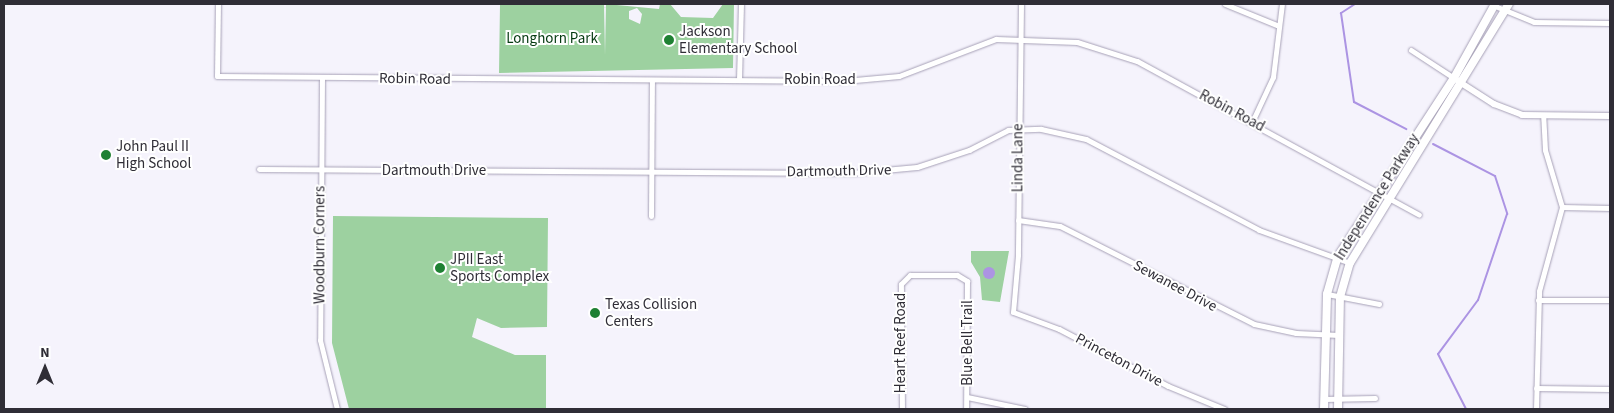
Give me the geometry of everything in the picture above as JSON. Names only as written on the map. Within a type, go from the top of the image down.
[{"type":"main road","name":"Independence Parkway","points":[[1324,409],[1324,334],[1327,294],[1337,258],[1454,78],[1495,5]]},
{"type":"main road","name":"Independence Parkway","points":[[1338,409],[1340,297],[1350,262],[1388,196],[1463,83],[1508,8]]},
{"type":"street","name":"Robin Road","points":[[218,4],[217,76],[652,80],[899,76],[981,42],[1020,38],[1052,38],[1111,50],[1252,122],[1380,191],[1419,215]]},
{"type":"street","points":[[739,80],[741,4]]},
{"type":"street","name":"Linda Lane","points":[[1013,312],[1018,220],[1021,4]]},
{"type":"street","points":[[1225,4],[1279,26]]},
{"type":"street","points":[[1252,122],[1273,77],[1282,4]]},
{"type":"street","points":[[1495,5],[1508,8],[1544,23],[1610,23]]},
{"type":"street","points":[[1411,50],[1509,111],[1543,116],[1610,116]]},
{"type":"street","name":"Woodburn Corners","points":[[322,78],[320,340],[337,409]]},
{"type":"street","points":[[652,80],[652,216]]},
{"type":"street","points":[[1536,409],[1538,300],[1562,207],[1545,150],[1543,116]]},
{"type":"street","points":[[1018,127],[1086,140],[1258,230],[1350,262]]},
{"type":"street","name":"Dartmouth Drive","points":[[259,169],[651,172],[896,170],[942,160],[1018,127]]},
{"type":"street","points":[[1562,207],[1610,208]]},
{"type":"street","name":"Sewanee Drive","points":[[1018,220],[1060,226],[1254,324],[1324,334],[1339,334]]},
{"type":"street","name":"Heart Reef Road","points":[[902,409],[904,278],[964,278]]},
{"type":"street","name":"Blue Bell Trail","points":[[964,278],[966,409]]},
{"type":"street","points":[[1327,294],[1379,304]]},
{"type":"street","points":[[1538,300],[1610,300]]},
{"type":"street","name":"Princeton Drive","points":[[1013,312],[1059,329],[1168,386],[1224,409]]},
{"type":"street","points":[[1536,388],[1610,389]]},
{"type":"street","points":[[967,397],[1025,409]]},
{"type":"street","points":[[1324,399],[1375,398]]},
{"type":"green space","name":"Longhorn Park","points":[[500,4],[604,4],[605,55],[606,4],[659,9],[660,4],[670,4],[681,17],[713,18],[723,4],[734,4],[733,68],[499,73]],"holes":[[[637,8],[642,14],[640,24],[629,19],[629,11]]]},
{"type":"green space","name":"JPII East Sports Complex","points":[[333,216],[548,218],[547,327],[501,328],[477,318],[472,337],[515,355],[546,355],[546,409],[349,409],[332,343]]},
{"type":"green space","points":[[971,251],[1009,251],[1000,302],[982,300],[980,277],[971,262]]},
{"type":"shaded area","points":[[987,267],[991,267],[995,273],[991,279],[987,279],[983,275],[983,271]]},
{"type":"waterway","points":[[1355,4],[1341,13],[1354,102],[1406,129]]},
{"type":"waterway","points":[[1433,144],[1495,176],[1507,214],[1478,300],[1438,354],[1466,409]]},
{"type":"place","name":"Jackson Elementary School","points":[[669,40]]},
{"type":"place","name":"John Paul II High School","points":[[106,155]]},
{"type":"place","name":"JPII East Sports Complex","points":[[440,268]]},
{"type":"place","name":"Texas Collision Centers","points":[[595,313]]}]
